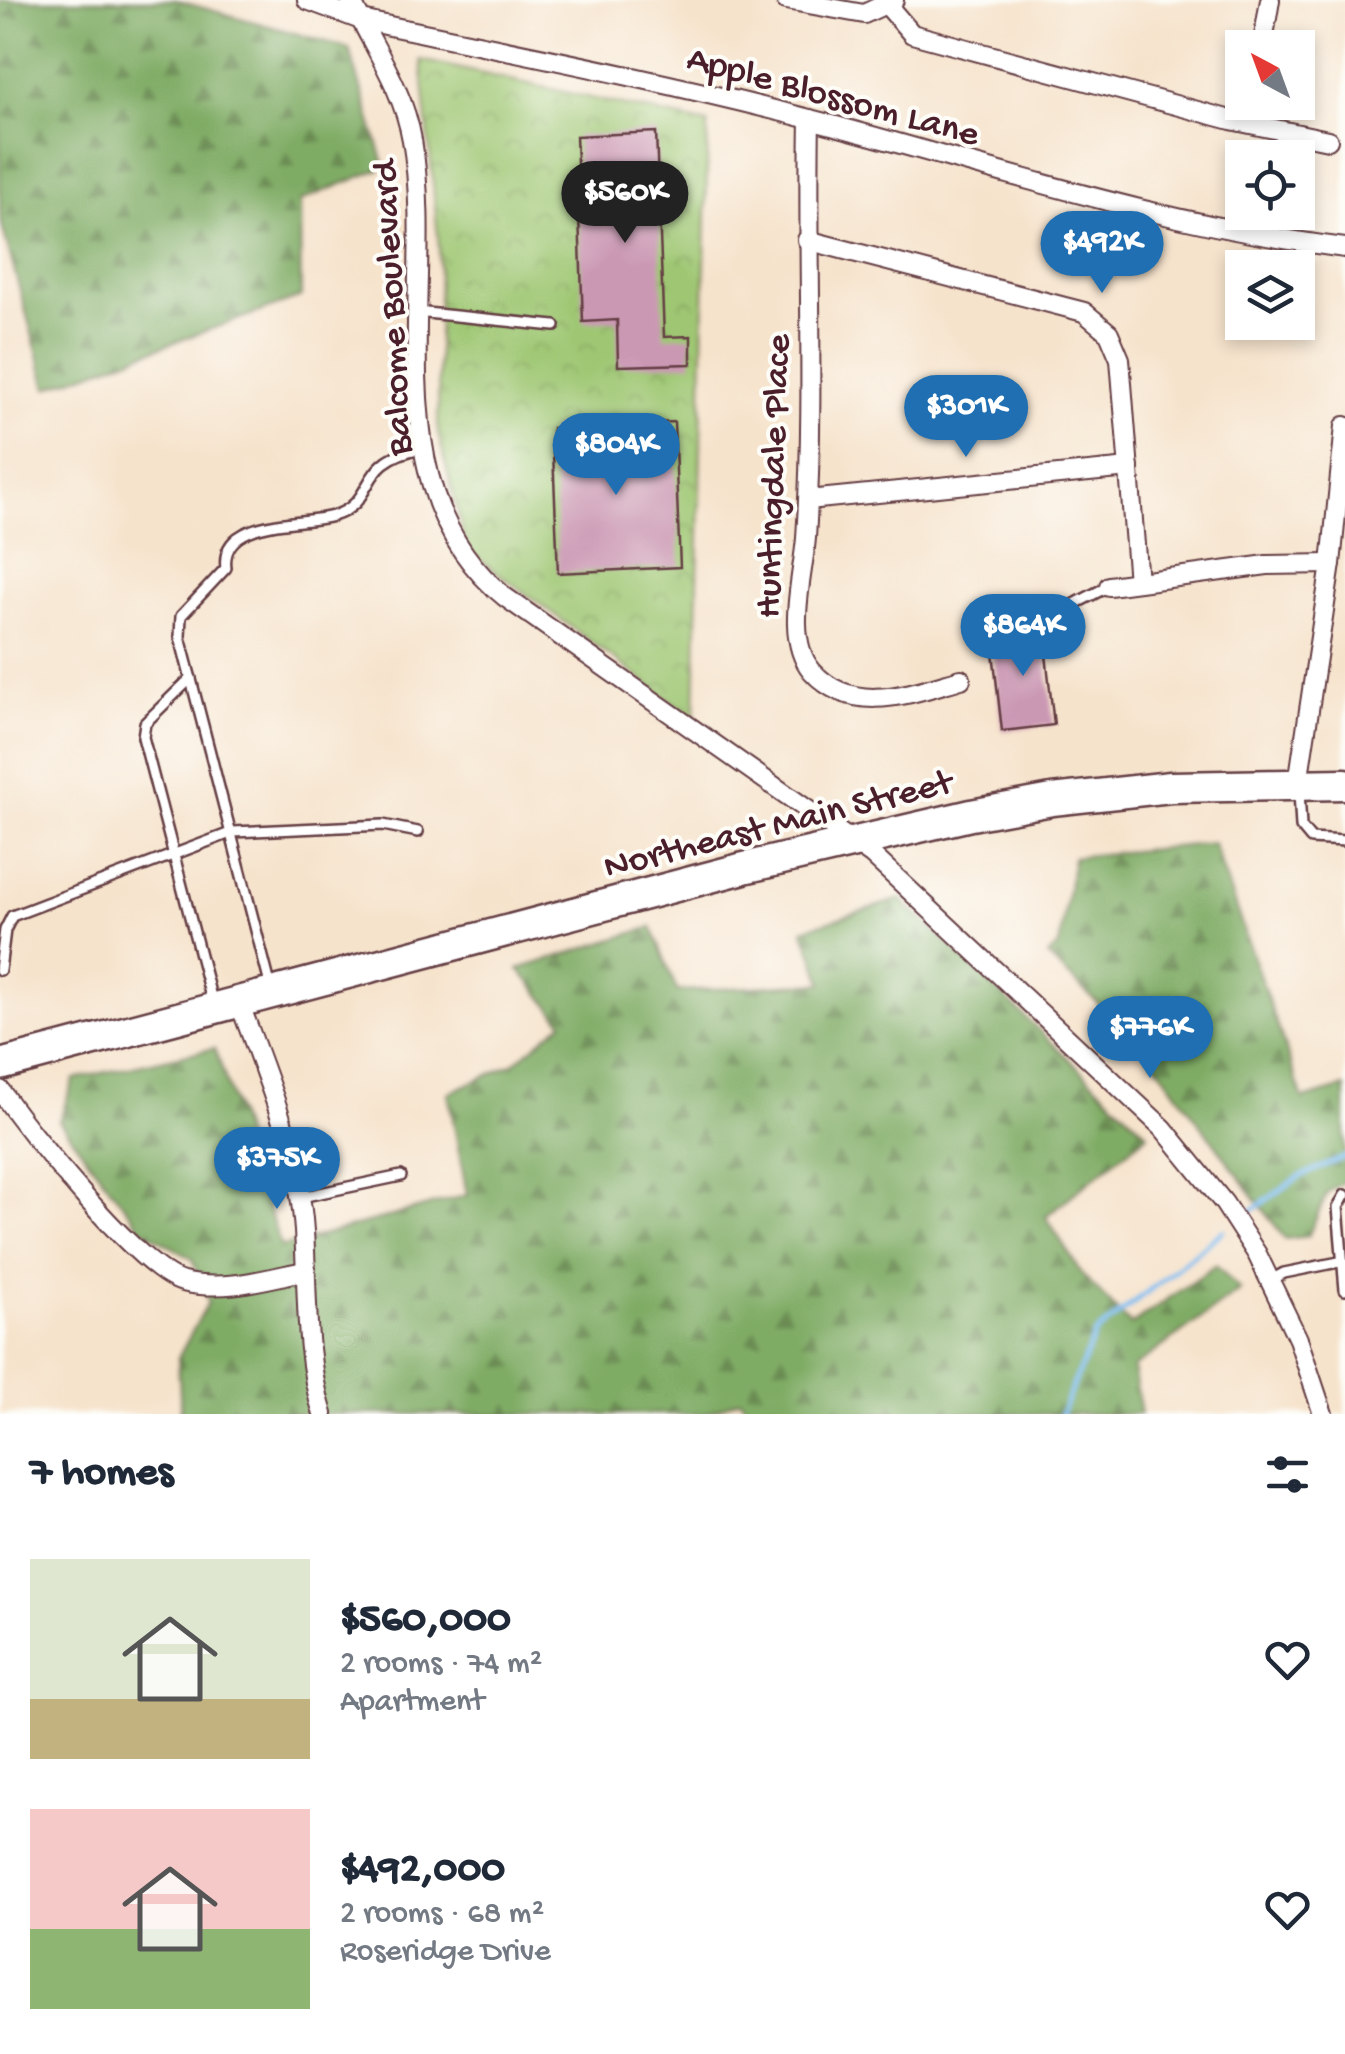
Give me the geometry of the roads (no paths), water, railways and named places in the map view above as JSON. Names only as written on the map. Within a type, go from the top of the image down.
[{"type":"main road","name":"Northeast Main Street","points":[[0,1065],[852,842],[1052,800],[1170,787],[1345,784]]},
{"type":"street","name":"Apple Blossom Lane","points":[[306,0],[360,20],[699,90],[1178,217],[1285,240],[1345,248]]},
{"type":"street","name":"Balcome Boulevard","points":[[352,0],[395,82],[412,140],[417,184],[414,312],[425,448],[434,489],[466,558],[491,586],[872,855],[1070,1036],[1164,1128],[1224,1204],[1271,1280],[1298,1339],[1323,1414]]},
{"type":"street","points":[[786,0],[864,14],[891,3],[912,34],[1328,140]]},
{"type":"street","points":[[1265,30],[1270,0]]},
{"type":"street","name":"Huntingdale Place","points":[[810,119],[808,500],[796,633],[810,670],[855,699],[899,697],[961,679]]},
{"type":"street","points":[[807,240],[1084,312],[1109,334],[1120,359],[1138,582]]},
{"type":"street","points":[[1298,783],[1338,565],[1345,426]]},
{"type":"street","points":[[808,500],[1128,468]]},
{"type":"street","points":[[1109,586],[1268,565],[1338,565]]},
{"type":"street","points":[[227,1005],[275,1100],[299,1197],[309,1357],[323,1414]]},
{"type":"street","points":[[0,1090],[86,1195],[158,1270],[184,1282],[205,1285],[246,1283],[304,1271]]},
{"type":"lane","points":[[414,312],[555,326]]},
{"type":"lane","points":[[272,994],[180,637],[181,616],[226,568],[224,554],[231,543],[264,525],[314,521],[349,511],[385,458],[425,448]]},
{"type":"lane","points":[[1008,619],[1065,610],[1109,586]]},
{"type":"lane","points":[[191,678],[145,723],[143,737],[227,1005]]},
{"type":"lane","points":[[1298,783],[1301,828],[1311,838],[1345,841]]},
{"type":"lane","points":[[0,970],[4,930],[12,916],[232,832],[383,825],[418,832]]},
{"type":"lane","points":[[299,1197],[400,1176]]},
{"type":"lane","points":[[1345,1195],[1338,1207],[1345,1290]]},
{"type":"lane","points":[[1271,1280],[1284,1273],[1340,1262]]},
{"type":"waterway","points":[[1244,1216],[1299,1177],[1345,1157]]},
{"type":"waterway","points":[[1061,1414],[1095,1334],[1223,1231]]}]
